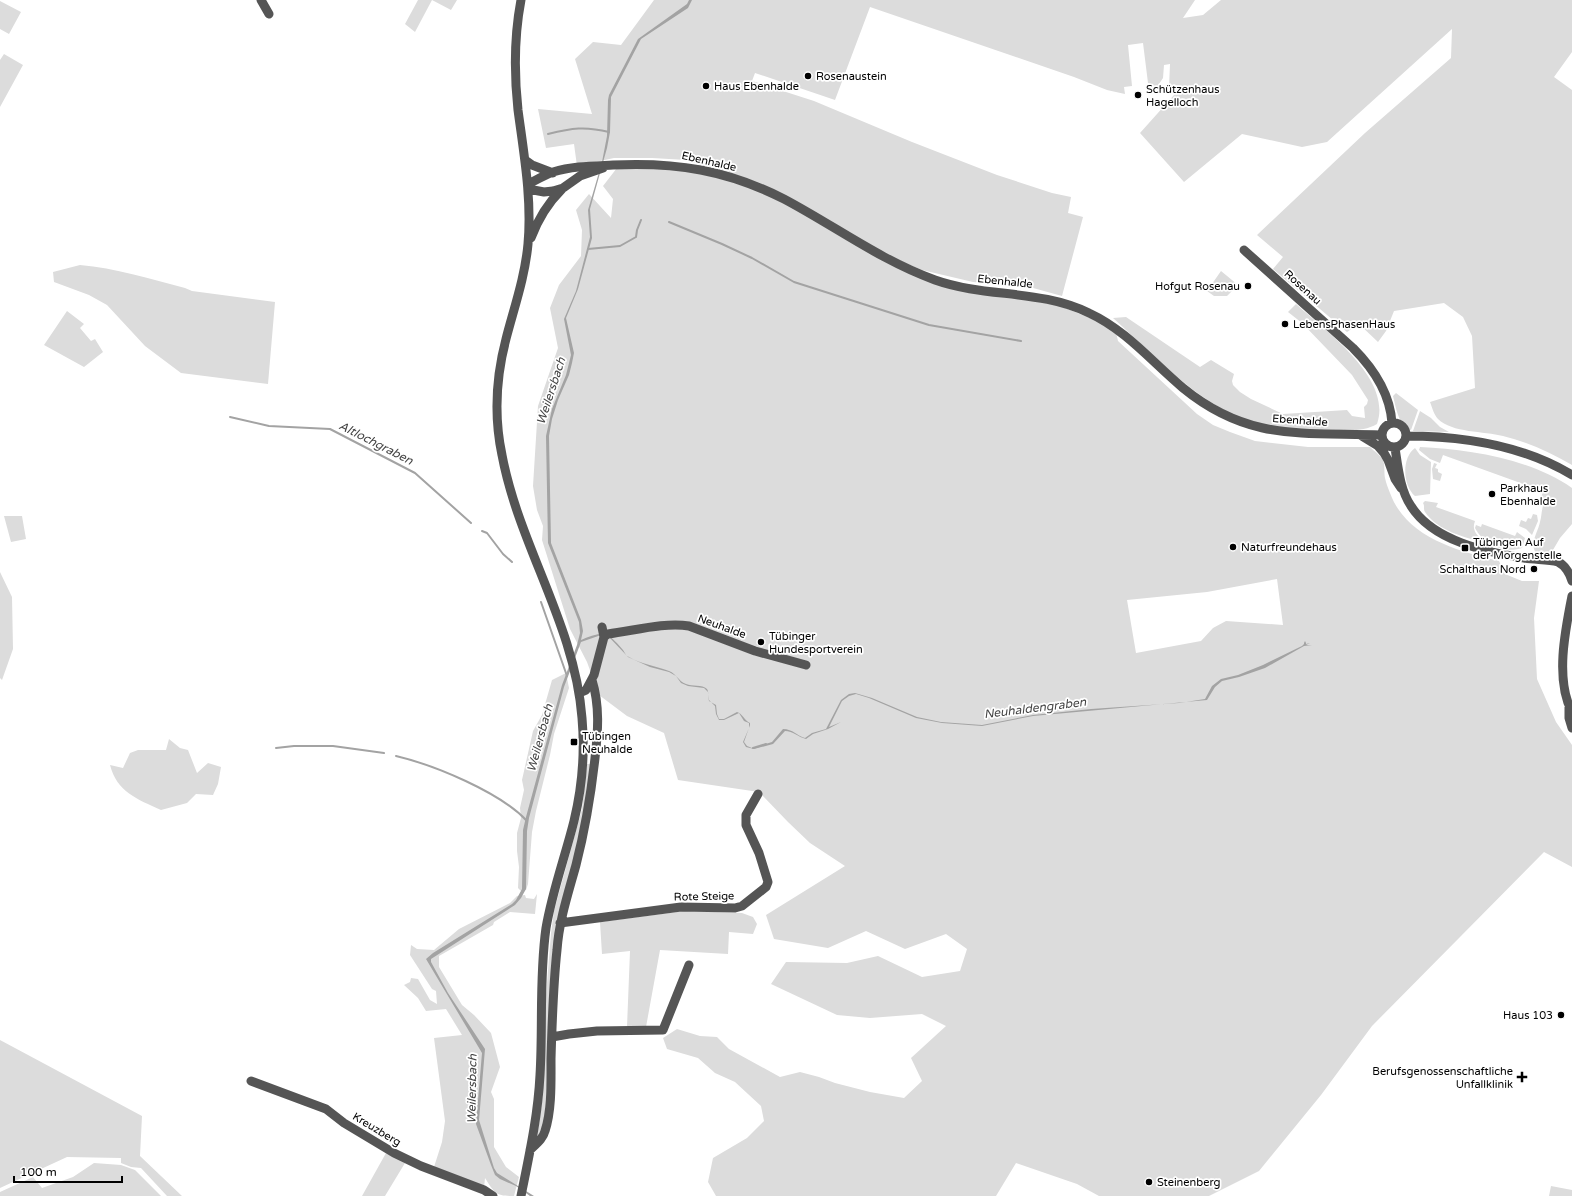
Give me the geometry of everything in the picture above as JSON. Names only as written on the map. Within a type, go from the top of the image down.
[{"type":"street","points":[[261,0],[269,14]]},
{"type":"street","points":[[520,0],[515,39],[515,65],[518,107],[528,187],[528,245],[523,278],[506,338],[502,358],[497,402],[498,426],[502,458],[509,484],[565,635],[579,690],[583,736],[581,780],[575,818],[551,904],[546,932],[542,969],[540,1080],[530,1150],[521,1196]]},
{"type":"street","points":[[525,160],[532,165],[553,172]]},
{"type":"street","name":"Ebenhalde","points":[[528,187],[553,172],[590,166],[638,164],[672,165],[710,171],[738,179],[784,200],[880,256],[926,277],[965,288],[1050,299],[1090,313],[1125,335],[1195,396],[1218,412],[1235,420],[1253,426],[1299,434],[1381,435]]},
{"type":"street","name":"Ebenhalde","points":[[528,187],[544,192],[563,188],[580,176],[613,165]]},
{"type":"street","points":[[528,245],[544,210],[551,200],[563,188]]},
{"type":"street","name":"Rosenau","points":[[1244,250],[1367,362],[1382,385],[1392,423]]},
{"type":"street","points":[[1392,423],[1402,427],[1406,436],[1402,445],[1395,448],[1384,443],[1381,435],[1384,428],[1392,423]]},
{"type":"street","points":[[1360,434],[1384,452],[1394,479],[1404,492],[1411,507],[1420,518],[1432,528],[1461,542],[1494,552],[1526,559],[1558,562],[1569,573],[1572,581]]},
{"type":"street","points":[[1406,436],[1455,438],[1498,445],[1540,459],[1572,475]]},
{"type":"street","points":[[1395,448],[1404,492]]},
{"type":"street","points":[[1572,596],[1564,652],[1565,688],[1571,709],[1569,718],[1572,728]]},
{"type":"street","name":"Neuhalde","points":[[604,637],[608,634],[662,626],[682,625],[689,626],[755,651],[806,665]]},
{"type":"street","points":[[579,690],[586,690],[592,680],[604,637],[602,627]]},
{"type":"street","points":[[530,1150],[542,1138],[547,1124],[556,959],[560,923],[576,864],[590,795],[597,736],[596,695],[592,680]]},
{"type":"street","name":"Rote Steige","points":[[560,923],[681,907],[735,908],[742,906],[766,887],[768,882],[759,853],[746,825],[746,815],[758,794]]},
{"type":"street","points":[[552,1037],[597,1032],[663,1030],[689,965]]},
{"type":"street","name":"Kreuzberg","points":[[251,1081],[326,1109],[344,1123],[394,1153],[429,1169],[484,1190],[493,1196]]},
{"type":"shaded area","points":[[418,0],[432,0],[415,32],[405,24]]},
{"type":"shaded area","points":[[432,0],[457,0],[451,10]]},
{"type":"shaded area","points":[[654,0],[1195,0],[1183,18],[1203,15],[1221,0],[1572,0],[1572,52],[1554,77],[1572,90],[1572,465],[1530,444],[1495,434],[1451,427],[1438,419],[1430,402],[1475,388],[1472,336],[1463,317],[1444,303],[1394,311],[1386,331],[1378,342],[1359,324],[1347,332],[1273,269],[1283,257],[1257,235],[1365,133],[1451,58],[1452,29],[1327,142],[1302,147],[1242,134],[1184,182],[1140,133],[1174,95],[1176,90],[1169,88],[1170,64],[1164,65],[1163,78],[1157,87],[1148,83],[1143,43],[1128,45],[1132,86],[1124,87],[1125,94],[1107,90],[1074,77],[870,7],[835,100],[755,73],[752,81],[814,101],[912,142],[997,175],[1052,193],[1071,197],[1068,213],[1083,217],[1062,296],[1026,286],[973,282],[922,270],[875,250],[740,177],[686,160],[614,158],[577,166],[574,144],[546,148],[538,109],[592,114],[575,59],[593,42],[621,45]]},
{"type":"shaded area","points":[[689,0],[692,0],[688,8],[641,39],[611,97],[610,132],[607,148],[590,209],[592,238],[578,289],[566,318],[574,353],[569,375],[558,400],[552,419],[549,436],[551,543],[581,620],[583,631],[581,640],[604,634],[581,642],[564,687],[529,818],[527,831],[526,889],[515,905],[431,959],[431,962],[448,993],[485,1049],[479,1120],[494,1168],[497,1173],[534,1196],[530,1196],[516,1186],[500,1179],[495,1175],[476,1124],[482,1053],[426,959],[433,953],[512,904],[522,889],[523,830],[562,685],[580,633],[579,622],[548,543],[546,436],[552,409],[566,375],[571,355],[564,319],[576,291],[590,237],[588,210],[602,162],[607,136],[609,95],[638,39],[687,4]]},
{"type":"shaded area","points":[[0,1],[21,12],[9,34],[0,29]]},
{"type":"shaded area","points":[[4,54],[23,65],[0,107],[0,60]]},
{"type":"shaded area","points":[[620,164],[638,164],[738,179],[927,277],[1035,296],[1115,328],[1118,341],[1197,414],[1213,425],[1255,441],[1308,447],[1370,447],[1383,460],[1386,482],[1398,508],[1408,521],[1420,531],[1450,547],[1499,561],[1505,574],[1522,581],[1539,581],[1534,618],[1537,679],[1556,722],[1572,745],[1572,867],[1544,852],[1372,1026],[1321,1095],[1259,1171],[1209,1196],[1099,1196],[1077,1184],[1016,1163],[996,1196],[716,1196],[708,1182],[713,1158],[747,1138],[764,1121],[761,1106],[735,1082],[715,1073],[698,1058],[667,1049],[663,1038],[677,1029],[700,1036],[717,1037],[729,1049],[780,1077],[800,1072],[870,1092],[904,1098],[922,1081],[911,1058],[946,1026],[922,1014],[870,1018],[837,1015],[771,984],[786,962],[847,963],[878,956],[922,977],[960,971],[967,949],[946,934],[905,949],[866,931],[828,948],[774,939],[766,915],[845,866],[810,843],[759,792],[678,780],[664,733],[627,716],[599,695],[587,662],[570,629],[542,540],[543,526],[537,510],[533,486],[538,406],[558,348],[550,308],[559,285],[581,256],[582,230],[576,210],[589,194],[611,218],[613,199],[603,186]],"holes":[[[1277,579],[1283,625],[1226,621],[1213,628],[1201,641],[1136,653],[1127,600],[1207,592]]]},
{"type":"shaded area","points":[[80,265],[93,266],[132,274],[192,291],[275,302],[268,384],[181,373],[145,346],[107,305],[89,295],[54,282],[53,272]]},
{"type":"shaded area","points":[[1221,271],[1238,285],[1227,296],[1214,296],[1207,291]]},
{"type":"shaded area","points":[[1296,304],[1339,342],[1354,357],[1366,373],[1375,390],[1379,407],[1377,424],[1365,429],[1345,430],[1286,428],[1266,426],[1248,421],[1210,402],[1176,376],[1113,318],[1126,317],[1200,367],[1211,360],[1234,374],[1232,381],[1233,385],[1240,392],[1251,399],[1283,414],[1347,410],[1352,416],[1365,418],[1364,407],[1368,400],[1352,375],[1302,323],[1288,312]]},
{"type":"shaded area","points":[[67,311],[84,324],[80,328],[91,341],[95,339],[103,352],[84,367],[44,345]]},
{"type":"shaded area","points":[[1396,393],[1418,410],[1411,430],[1407,428],[1400,420],[1393,396]]},
{"type":"shaded area","points":[[1420,411],[1431,418],[1440,427],[1449,432],[1413,431]]},
{"type":"shaded area","points":[[1420,447],[1458,450],[1499,457],[1538,470],[1556,478],[1572,488],[1572,524],[1560,538],[1550,555],[1536,553],[1533,546],[1544,503],[1540,501],[1543,491],[1443,455],[1440,463],[1430,459],[1419,450]]},
{"type":"shaded area","points":[[1415,448],[1420,455],[1431,462],[1430,494],[1415,496],[1408,486],[1405,472],[1407,458]]},
{"type":"shaded area","points":[[1434,463],[1437,464],[1435,468],[1442,474],[1440,481],[1433,479],[1432,469]]},
{"type":"shaded area","points":[[1425,501],[1438,503],[1436,507],[1475,521],[1475,531],[1485,543],[1444,529],[1430,519],[1425,512],[1423,503]]},
{"type":"shaded area","points":[[1533,514],[1537,515],[1538,521],[1532,535],[1526,529],[1519,526],[1521,520],[1526,522],[1528,518],[1531,519]]},
{"type":"shaded area","points":[[4,516],[22,516],[26,539],[11,542]]},
{"type":"shaded area","points":[[1482,524],[1515,536],[1517,532],[1525,538],[1522,548],[1515,550],[1502,549],[1489,543],[1483,539],[1475,528],[1476,525],[1481,527]]},
{"type":"shaded area","points":[[0,572],[12,597],[13,649],[2,680],[0,678]]},
{"type":"shaded area","points":[[604,634],[610,637],[615,641],[626,655],[609,637]]},
{"type":"shaded area","points":[[1304,641],[1305,643],[1306,641],[1306,644],[1310,643],[1306,645],[1312,645],[1304,646],[1265,668],[1222,681],[1215,687],[1207,700],[1186,702],[1205,699],[1212,686],[1221,679],[1238,675],[1263,665],[1302,646]]},
{"type":"shaded area","points":[[628,657],[669,671],[676,676],[669,672],[650,667]]},
{"type":"shaded area","points":[[566,673],[569,688],[554,734],[536,811],[532,832],[528,884],[526,890],[521,891],[518,888],[519,867],[517,833],[521,818],[520,808],[524,790],[522,780],[533,731],[542,715],[552,680]]},
{"type":"shaded area","points":[[676,676],[686,684],[705,687],[708,692],[704,688],[688,686],[681,683]]},
{"type":"shaded area","points":[[855,693],[872,698],[917,717],[941,722],[982,725],[1033,715],[1161,704],[1033,716],[982,726],[942,723],[916,718],[856,694],[849,696],[842,701],[829,727],[841,722],[828,729],[813,734],[806,739],[791,732],[785,731],[773,744],[754,749],[746,747],[743,742],[749,729],[744,742],[747,746],[752,748],[772,742],[783,729],[790,730],[805,738],[812,733],[826,729],[841,700],[849,694]]},
{"type":"shaded area","points":[[711,702],[716,705],[719,719],[724,719],[737,712],[739,713],[724,720],[719,720],[716,714],[715,706]]},
{"type":"shaded area","points":[[739,713],[750,723],[749,728],[749,723],[744,721]]},
{"type":"shaded area","points":[[169,739],[180,748],[188,750],[197,773],[208,763],[221,767],[218,784],[213,795],[196,794],[187,803],[161,810],[129,794],[118,782],[110,765],[123,768],[130,753],[138,750],[166,750]]},
{"type":"shaded area","points":[[587,764],[593,764],[588,801],[560,912],[544,1125],[537,1139],[543,1095],[545,1008],[551,933],[554,911],[582,809]]},
{"type":"shaded area","points":[[537,894],[535,914],[510,912],[494,922],[493,925],[439,956],[439,967],[462,1005],[491,1033],[500,1067],[491,1092],[494,1099],[494,1147],[506,1167],[519,1177],[514,1196],[500,1195],[491,1188],[485,1178],[484,1188],[434,1167],[442,1142],[445,1121],[434,1038],[462,1035],[446,1009],[426,1011],[418,998],[404,985],[410,982],[411,978],[418,979],[430,1000],[437,1004],[436,991],[432,989],[410,955],[411,945],[417,949],[434,950],[459,929],[510,903],[517,896],[525,895],[526,898],[534,899]]},
{"type":"shaded area","points":[[685,911],[742,913],[753,917],[757,924],[753,934],[729,932],[728,954],[660,950],[646,1027],[627,1027],[630,951],[602,954],[600,922]]},
{"type":"shaded area","points":[[0,1040],[142,1116],[140,1156],[182,1196],[167,1196],[141,1168],[131,1167],[121,1163],[121,1158],[67,1157],[0,1188]]},
{"type":"shaded area","points":[[386,1153],[405,1163],[385,1196],[362,1196]]},
{"type":"shaded area","points":[[94,1163],[121,1165],[135,1170],[161,1196],[0,1196],[0,1192],[33,1177],[42,1188],[73,1177]]},
{"type":"shaded area","points":[[1551,1186],[1572,1190],[1572,1196],[1549,1196]]},
{"type":"waterway","points":[[548,134],[578,128],[609,132]]},
{"type":"waterway","points":[[588,249],[620,246],[636,237],[641,220]]},
{"type":"waterway","points":[[669,222],[752,258],[794,282],[929,325],[1021,341]]},
{"type":"waterway","name":"Altlochgraben","points":[[230,417],[269,426],[330,429],[415,473],[471,523]]},
{"type":"waterway","name":"Altlochgraben","points":[[482,531],[487,533],[503,554],[512,562]]},
{"type":"waterway","name":"Altlochgraben","points":[[541,602],[567,676]]},
{"type":"waterway","name":"Neuhaldengraben","points":[[753,748],[766,744]]},
{"type":"waterway","points":[[276,748],[294,746],[333,746],[384,753]]},
{"type":"waterway","points":[[396,756],[429,766],[466,781],[500,800],[515,810],[527,821]]},
{"type":"place","name":"Rosenaustein","points":[[808,76]]},
{"type":"place","name":"Haus Ebenhalde","points":[[706,86]]},
{"type":"place","name":"Schützenhaus Hagelloch","points":[[1138,95]]},
{"type":"place","name":"Hofgut Rosenau","points":[[1248,286]]},
{"type":"place","name":"LebensPhasenHaus","points":[[1285,324]]},
{"type":"place","name":"Parkhaus Ebenhalde","points":[[1492,494]]},
{"type":"place","name":"Naturfreundehaus","points":[[1233,547]]},
{"type":"place","name":"Tübingen Auf der Morgenstelle","points":[[1465,548]]},
{"type":"place","name":"Schalthaus Nord","points":[[1534,569]]},
{"type":"place","name":"Tübinger Hundesportverein","points":[[761,642]]},
{"type":"place","name":"Tübingen Neuhalde","points":[[574,742]]},
{"type":"place","name":"Haus 103","points":[[1561,1015]]},
{"type":"place","name":"Berufsgenossenschaftliche Unfallklinik","points":[[1522,1077]]},
{"type":"place","name":"Steinenberg","points":[[1149,1182]]},
{"type":"water label","name":"Weilersbach","points":[[551,391]]},
{"type":"water label","name":"Weilersbach","points":[[540,738]]},
{"type":"water label","name":"Weilersbach","points":[[472,1089]]}]
